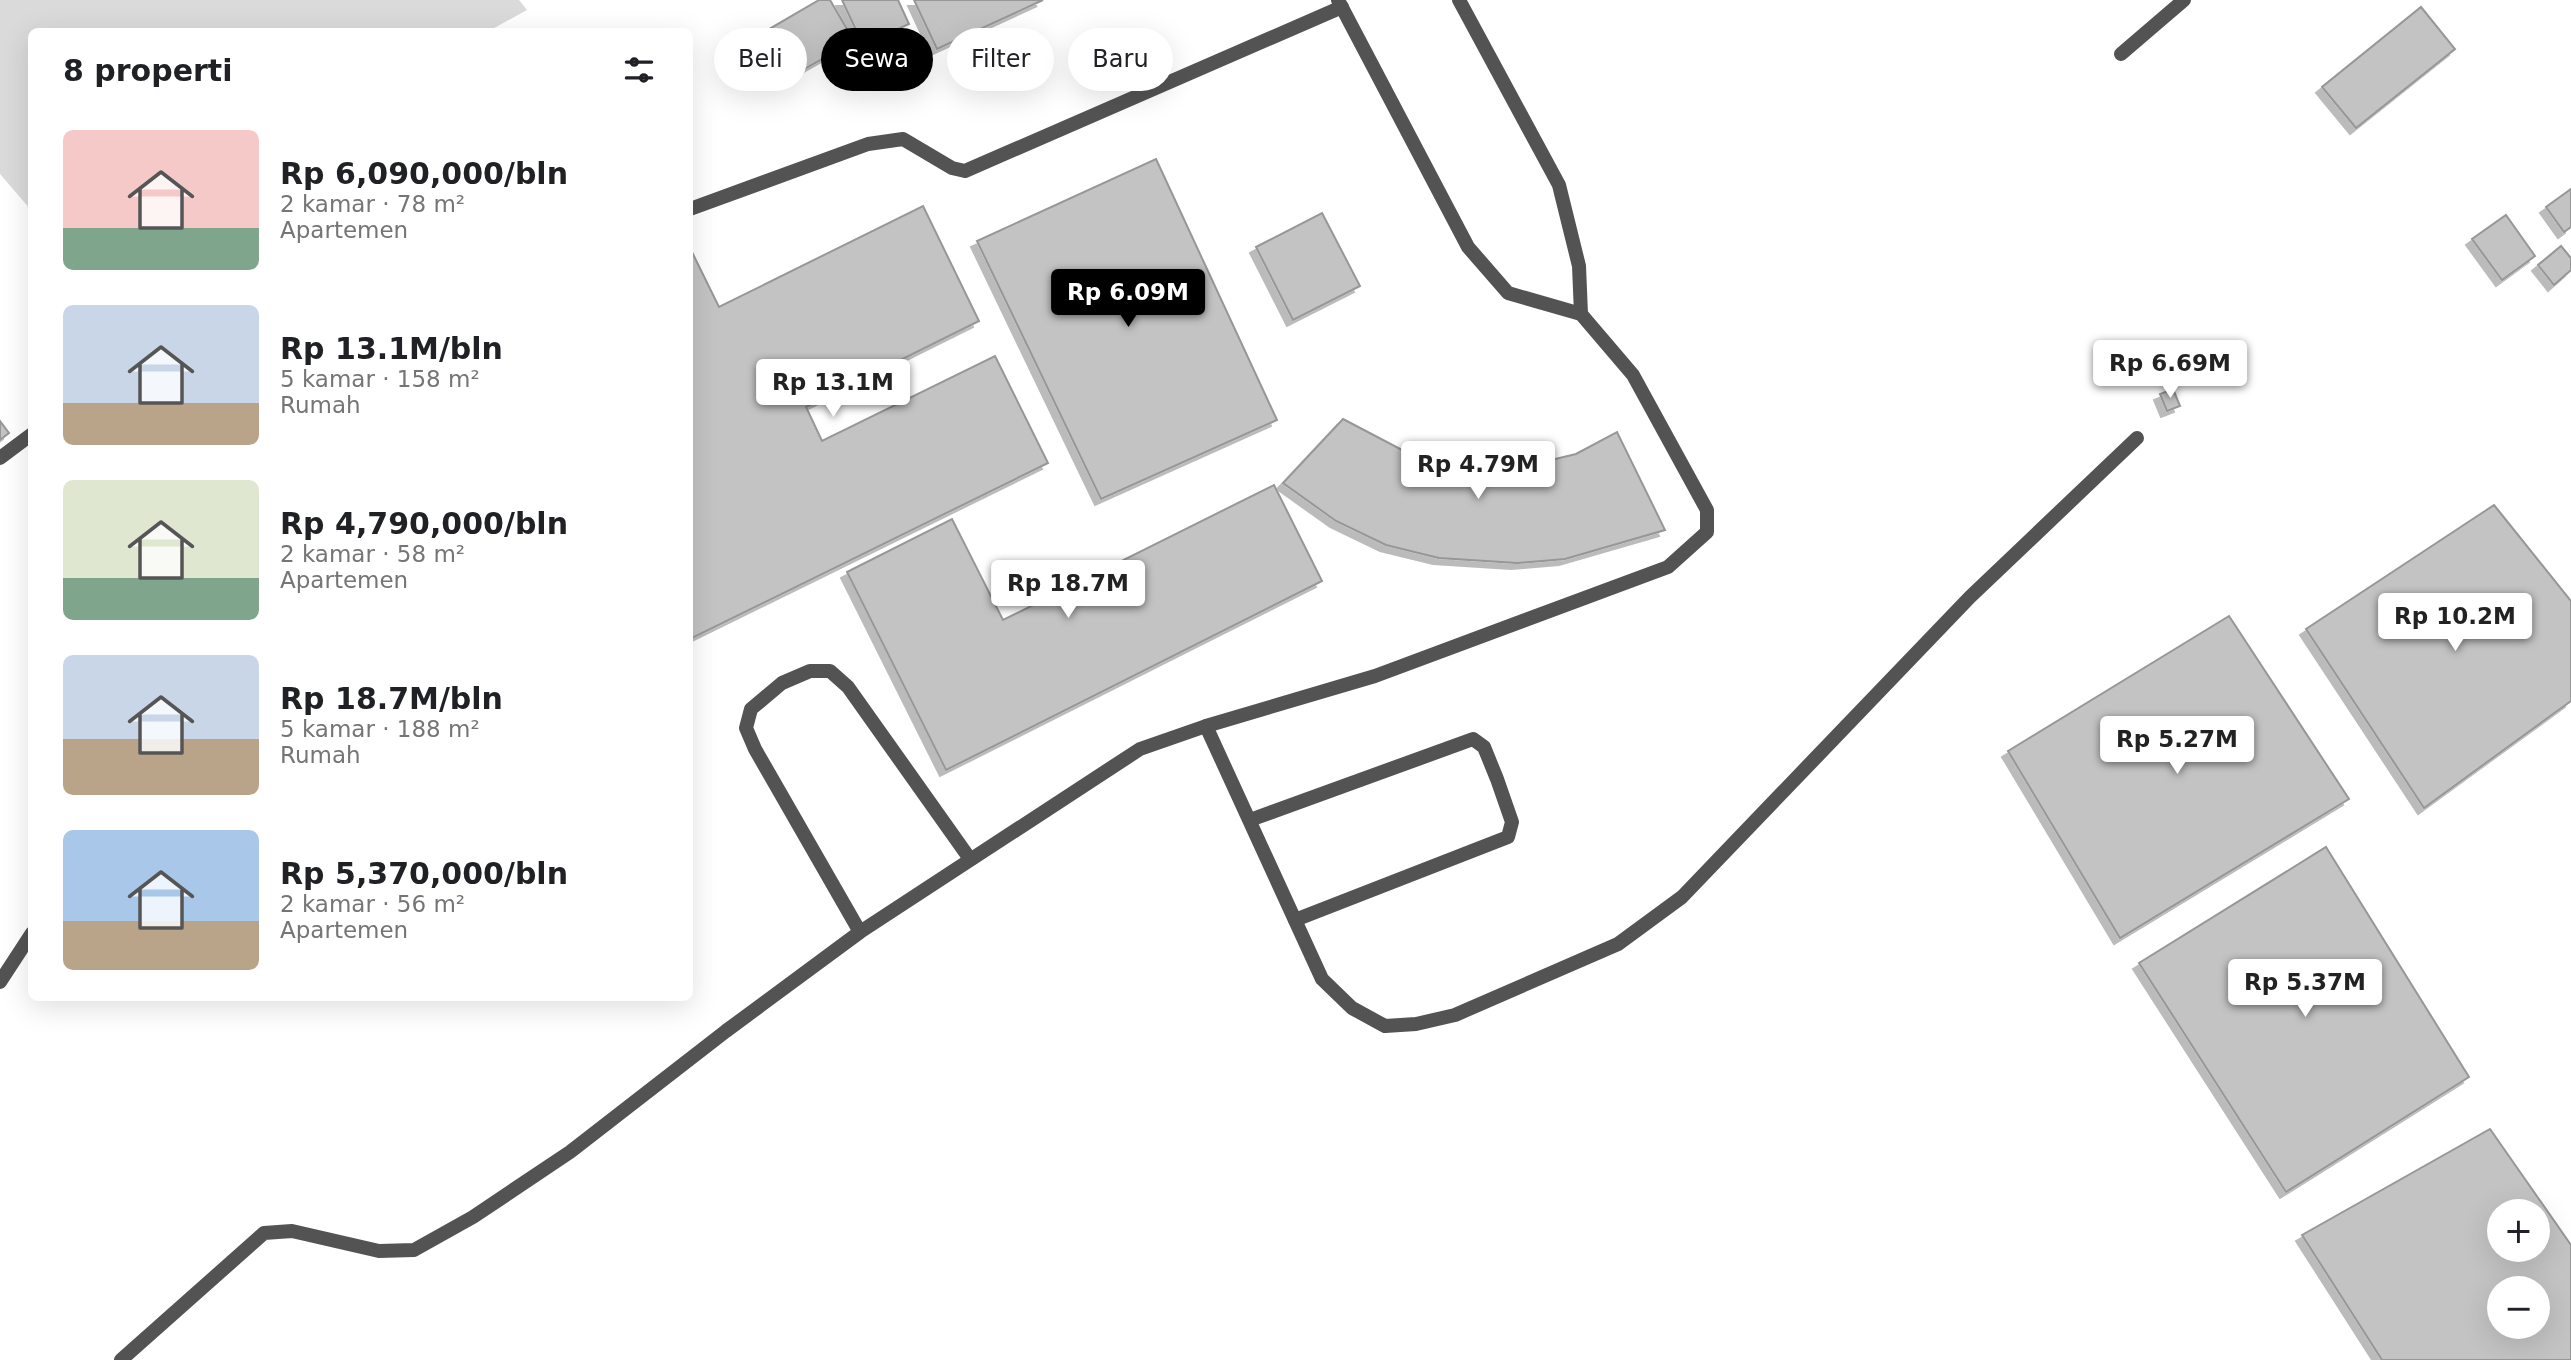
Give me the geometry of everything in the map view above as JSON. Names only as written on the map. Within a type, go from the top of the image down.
[{"type":"street","points":[[1459,0],[1559,185],[1579,266],[1581,314]]},
{"type":"street","points":[[2121,54],[2184,0]]},
{"type":"street","points":[[121,1360],[264,1233],[292,1231],[379,1251],[414,1250],[473,1217],[570,1152],[726,1031],[860,932],[1140,749],[1206,726],[1375,676],[1668,567],[1707,532],[1707,510],[1633,375],[1581,314],[1507,293],[1468,247],[1340,4],[965,171],[952,168],[903,139],[868,144],[693,208]]},
{"type":"street","points":[[0,458],[28,437]]},
{"type":"street","points":[[1206,726],[1322,979],[1352,1008],[1385,1026],[1416,1024],[1455,1015],[1618,944],[1682,897],[1970,597],[2137,439]]},
{"type":"street","points":[[860,932],[755,749],[746,728],[751,709],[782,684],[810,671],[830,671],[848,687],[970,859]]},
{"type":"street","points":[[1250,820],[1473,739],[1484,747],[1512,822],[1508,837],[1296,920]]},
{"type":"street","points":[[0,982],[28,939]]},
{"type":"shaded area","points":[[0,0],[519,0],[527,10],[494,28],[28,28],[28,207],[0,174]]},
{"type":"building","points":[[819,0],[830,0],[846,28],[821,28],[821,60],[807,68],[807,28],[771,28]]},
{"type":"building","points":[[842,0],[898,0],[909,24],[900,28],[855,28]]},
{"type":"building","points":[[914,0],[1043,0],[982,28],[947,28],[947,44],[937,49],[933,40],[933,28],[927,28]]},
{"type":"building","points":[[2421,7],[2455,49],[2356,128],[2322,87]]},
{"type":"building","points":[[1156,159],[1277,420],[1101,499],[977,241]]},
{"type":"building","points":[[2571,189],[2571,227],[2564,232],[2546,207]]},
{"type":"building","points":[[923,206],[979,321],[806,407],[822,441],[995,356],[1048,463],[693,638],[693,254],[719,307]]},
{"type":"building","points":[[1322,213],[1360,286],[1293,320],[1256,247]]},
{"type":"building","points":[[2506,215],[2535,256],[2502,280],[2472,239]]},
{"type":"building","points":[[2561,246],[2571,258],[2571,270],[2554,285],[2538,265]]},
{"type":"building","points":[[2173,389],[2180,406],[2167,411],[2160,394]]},
{"type":"building","points":[[1343,419],[1423,461],[1480,473],[1518,468],[1576,454],[1617,432],[1665,530],[1565,559],[1517,563],[1439,558],[1386,545],[1336,521],[1283,483]]},
{"type":"building","points":[[0,421],[9,433],[0,440]]},
{"type":"building","points":[[1274,485],[1322,581],[946,770],[847,572],[952,519],[1003,620]]},
{"type":"building","points":[[2494,505],[2571,601],[2571,701],[2424,808],[2306,629]]},
{"type":"building","points":[[2229,616],[2349,799],[2120,938],[2008,751]]},
{"type":"building","points":[[2326,847],[2469,1077],[2286,1192],[2139,963]]},
{"type":"building","points":[[2490,1129],[2539,1199],[2487,1199],[2487,1262],[2550,1262],[2550,1215],[2571,1245],[2571,1360],[2382,1360],[2302,1235]]}]
